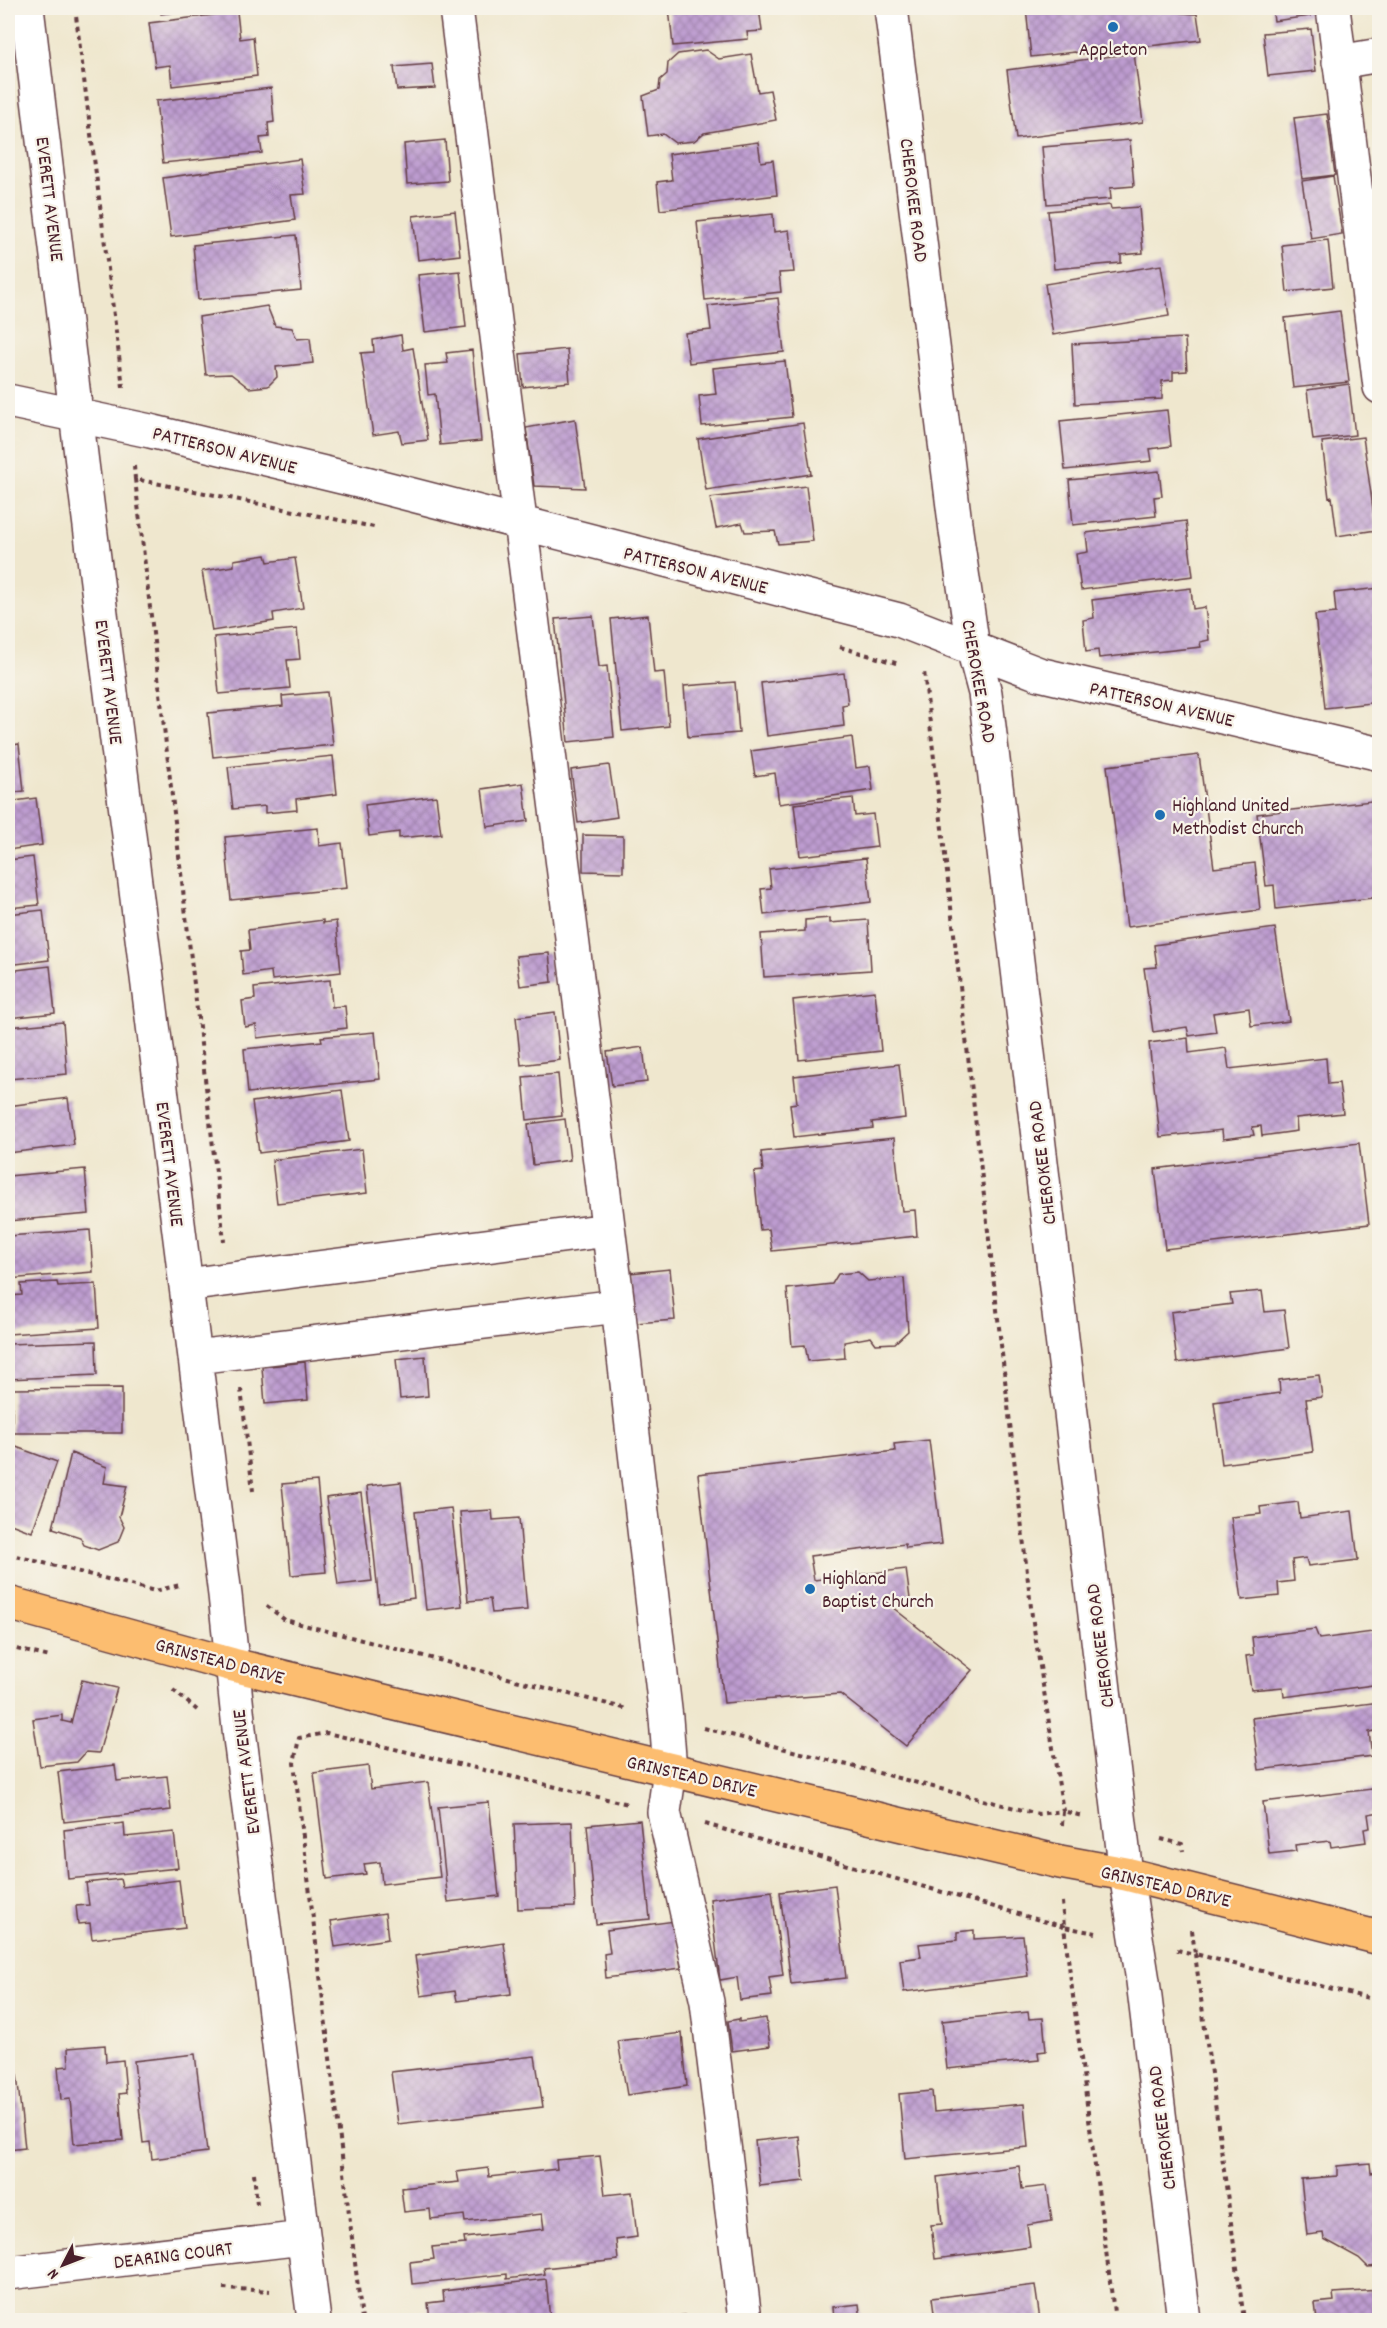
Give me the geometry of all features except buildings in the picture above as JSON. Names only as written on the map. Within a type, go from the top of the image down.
[{"type":"main road","name":"GRINSTEAD DRIVE","points":[[8,1603],[233,1665],[1060,1862],[1126,1874],[1380,1938]]},
{"type":"street","name":"EVERETT AVENUE","points":[[27,8],[314,2320]]},
{"type":"street","points":[[456,8],[618,1306],[670,1770],[664,1812],[707,2002],[745,2320]]},
{"type":"street","name":"CHEROKEE ROAD","points":[[891,8],[956,531],[973,648],[985,693],[1126,1874],[1143,1981],[1184,2320]]},
{"type":"street","points":[[1333,8],[1380,387]]},
{"type":"street","points":[[1339,62],[1380,55]]},
{"type":"street","name":"PATTERSON AVENUE","points":[[8,401],[150,431],[899,620],[1039,674],[1380,754]]},
{"type":"street","points":[[186,1285],[608,1230]]},
{"type":"street","points":[[195,1357],[618,1306]]},
{"type":"street","name":"DEARING COURT","points":[[8,2273],[303,2238]]},
{"type":"path","points":[[75,8],[124,395]]},
{"type":"path","points":[[8,1554],[155,1591],[180,1586]]},
{"type":"path","points":[[8,1647],[54,1658]]},
{"type":"path","points":[[170,1687],[197,1709],[199,1720]]},
{"type":"path","points":[[253,2161],[270,2291]]},
{"type":"place","name":"Appleton","points":[[1113,27]]},
{"type":"place","name":"Highland United Methodist Church","points":[[1160,815]]},
{"type":"place","name":"Highland Baptist Church","points":[[810,1589]]}]
